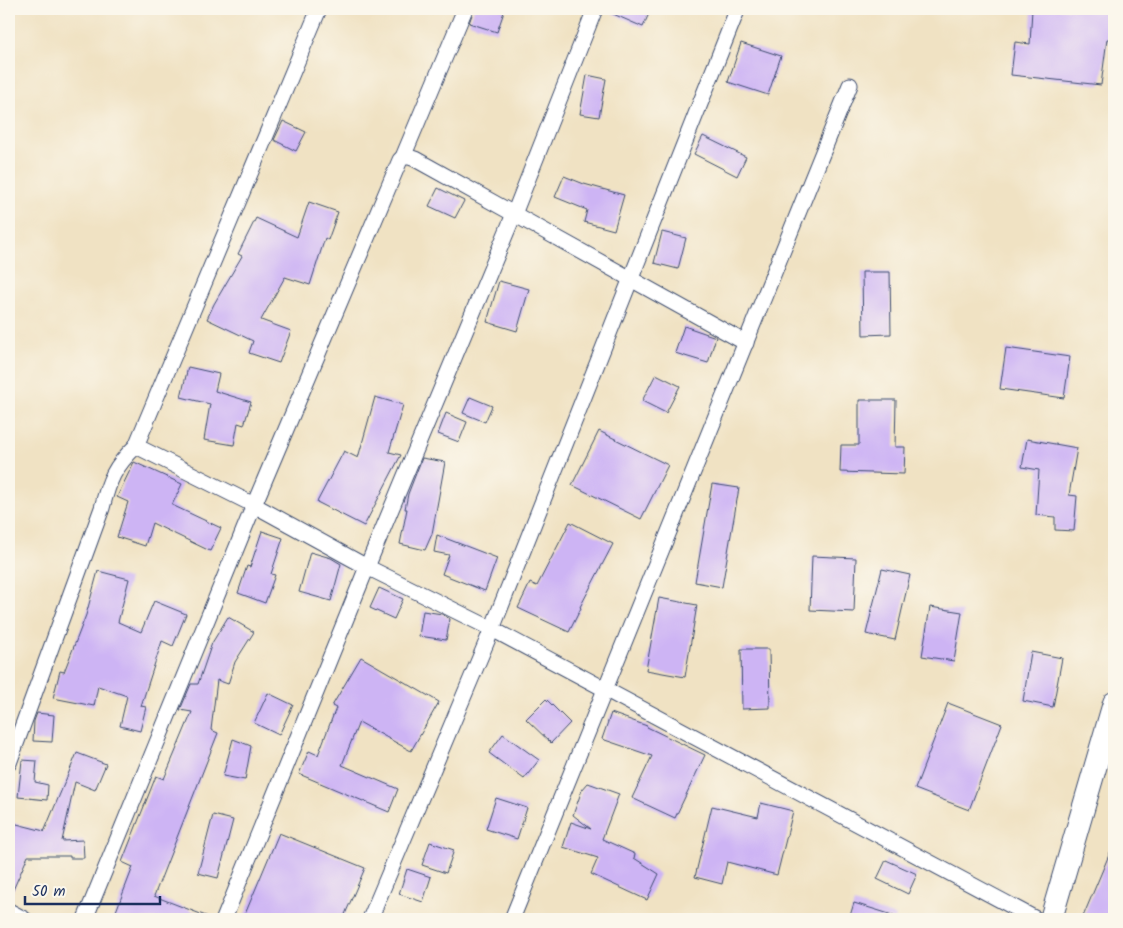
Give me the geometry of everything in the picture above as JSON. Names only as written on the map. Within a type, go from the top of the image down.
[{"type":"main road","points":[[1051,919],[1114,703]]},
{"type":"street","points":[[9,763],[114,472],[136,446],[320,9]]},
{"type":"street","points":[[85,919],[254,505],[465,9]]},
{"type":"street","points":[[224,919],[367,567],[514,214],[595,9]]},
{"type":"street","points":[[370,919],[492,629],[736,13]]},
{"type":"street","points":[[512,919],[850,86]]},
{"type":"street","points":[[403,157],[415,159],[746,344]]},
{"type":"street","points":[[136,446],[254,505],[367,567],[492,629],[1036,919]]},
{"type":"street","points":[[9,911],[24,919]]},
{"type":"building","points":[[474,9],[505,9],[497,32],[469,23]]},
{"type":"building","points":[[604,9],[651,9],[643,27]]},
{"type":"building","points":[[1032,9],[1114,9],[1114,39],[1107,39],[1101,85],[1011,75],[1015,42],[1030,44]]},
{"type":"building","points":[[741,43],[781,56],[768,95],[728,82]]},
{"type":"building","points":[[587,75],[606,79],[599,117],[580,114]]},
{"type":"building","points":[[283,121],[306,132],[296,151],[274,140]]},
{"type":"building","points":[[703,136],[746,157],[737,176],[694,154]]},
{"type":"building","points":[[564,176],[584,184],[624,195],[614,230],[584,222],[587,210],[555,197]]},
{"type":"building","points":[[438,188],[464,201],[455,218],[429,206]]},
{"type":"building","points":[[309,202],[338,212],[328,240],[325,238],[310,285],[285,277],[261,320],[291,331],[279,363],[249,353],[253,341],[207,319],[242,256],[238,254],[256,218],[297,237]]},
{"type":"building","points":[[662,232],[686,238],[678,269],[654,263]]},
{"type":"building","points":[[862,272],[890,272],[891,334],[863,335]]},
{"type":"building","points":[[499,281],[529,289],[517,331],[487,322]]},
{"type":"building","points":[[684,326],[716,337],[708,363],[675,353]]},
{"type":"building","points":[[1006,348],[1070,357],[1064,398],[1000,389]]},
{"type":"building","points":[[188,367],[219,374],[215,391],[251,402],[244,425],[238,423],[234,445],[204,440],[210,404],[181,397]]},
{"type":"building","points":[[656,374],[680,386],[666,413],[642,401]]},
{"type":"building","points":[[375,397],[403,405],[389,452],[401,455],[364,526],[317,502],[344,451],[358,458]]},
{"type":"building","points":[[470,397],[492,406],[485,422],[463,413]]},
{"type":"building","points":[[859,400],[896,400],[895,447],[905,447],[904,474],[840,472],[841,445],[859,445]]},
{"type":"building","points":[[446,413],[467,422],[459,442],[438,434]]},
{"type":"building","points":[[599,431],[668,465],[641,519],[572,485]]},
{"type":"building","points":[[1027,439],[1077,448],[1069,495],[1077,496],[1074,531],[1055,530],[1055,517],[1036,515],[1039,470],[1022,467]]},
{"type":"building","points":[[422,458],[445,462],[432,534],[425,550],[400,544],[408,494]]},
{"type":"building","points":[[134,462],[182,484],[172,505],[221,528],[210,551],[152,523],[145,546],[117,537],[128,502],[117,497]]},
{"type":"building","points":[[712,484],[739,488],[722,587],[695,582]]},
{"type":"building","points":[[570,522],[613,544],[569,632],[518,608],[530,583],[537,586]]},
{"type":"building","points":[[262,531],[283,538],[271,574],[275,575],[265,603],[238,593],[247,566],[250,567]]},
{"type":"building","points":[[437,535],[497,558],[485,591],[442,574],[449,555],[434,552]]},
{"type":"building","points":[[310,552],[331,558],[341,564],[331,601],[299,592]]},
{"type":"building","points":[[812,556],[856,558],[854,612],[810,610]]},
{"type":"building","points":[[882,569],[910,575],[895,640],[866,634]]},
{"type":"building","points":[[98,571],[129,579],[118,622],[141,632],[154,601],[186,614],[173,646],[162,641],[141,706],[146,707],[140,731],[120,726],[127,696],[98,686],[94,706],[53,698],[60,671],[64,672],[86,615]]},
{"type":"building","points":[[379,588],[403,599],[394,619],[370,608]]},
{"type":"building","points":[[659,598],[697,605],[685,677],[646,670]]},
{"type":"building","points":[[930,607],[962,612],[954,661],[922,656]]},
{"type":"building","points":[[423,611],[442,614],[450,619],[446,640],[419,636]]},
{"type":"building","points":[[228,617],[254,632],[235,662],[228,684],[217,680],[211,730],[218,733],[154,896],[211,919],[113,919],[133,867],[122,862],[156,776],[164,779],[192,712],[180,710],[191,684],[198,684],[212,643]]},
{"type":"building","points":[[741,649],[769,649],[770,708],[742,709]]},
{"type":"building","points":[[1031,652],[1062,658],[1053,707],[1023,701]]},
{"type":"building","points":[[361,657],[439,702],[411,751],[359,722],[342,765],[398,789],[389,812],[299,774],[309,751],[318,755],[336,708],[332,706]]},
{"type":"building","points":[[268,693],[293,705],[279,735],[254,723]]},
{"type":"building","points":[[546,699],[570,723],[551,743],[526,719]]},
{"type":"building","points":[[948,703],[1002,724],[969,810],[915,789]]},
{"type":"building","points":[[37,713],[54,715],[52,742],[33,741],[34,721]]},
{"type":"building","points":[[611,713],[647,726],[705,755],[675,818],[632,798],[652,756],[602,739]]},
{"type":"building","points":[[503,734],[539,760],[524,779],[489,753]]},
{"type":"building","points":[[233,739],[251,746],[245,780],[223,776]]},
{"type":"building","points":[[77,753],[106,764],[95,790],[75,782],[62,841],[83,840],[84,858],[28,856],[9,899],[9,822],[44,832]]},
{"type":"building","points":[[22,760],[37,761],[35,782],[48,785],[47,800],[18,797]]},
{"type":"building","points":[[588,783],[619,794],[602,839],[635,854],[634,858],[659,874],[647,900],[591,874],[598,858],[563,847],[571,822],[591,829],[573,815],[582,790]]},
{"type":"building","points":[[496,798],[527,808],[517,839],[486,829]]},
{"type":"building","points":[[761,803],[793,811],[777,875],[727,862],[722,884],[695,877],[712,806],[758,817]]},
{"type":"building","points":[[213,815],[233,820],[218,878],[198,873]]},
{"type":"building","points":[[279,833],[365,868],[343,919],[243,919]]},
{"type":"building","points":[[430,842],[454,850],[446,873],[422,865]]},
{"type":"building","points":[[1114,843],[1114,919],[1082,919]]},
{"type":"building","points":[[886,860],[917,874],[908,894],[877,879]]},
{"type":"building","points":[[407,869],[431,877],[423,902],[399,894]]},
{"type":"building","points":[[854,903],[896,916],[895,919],[849,919]]}]
